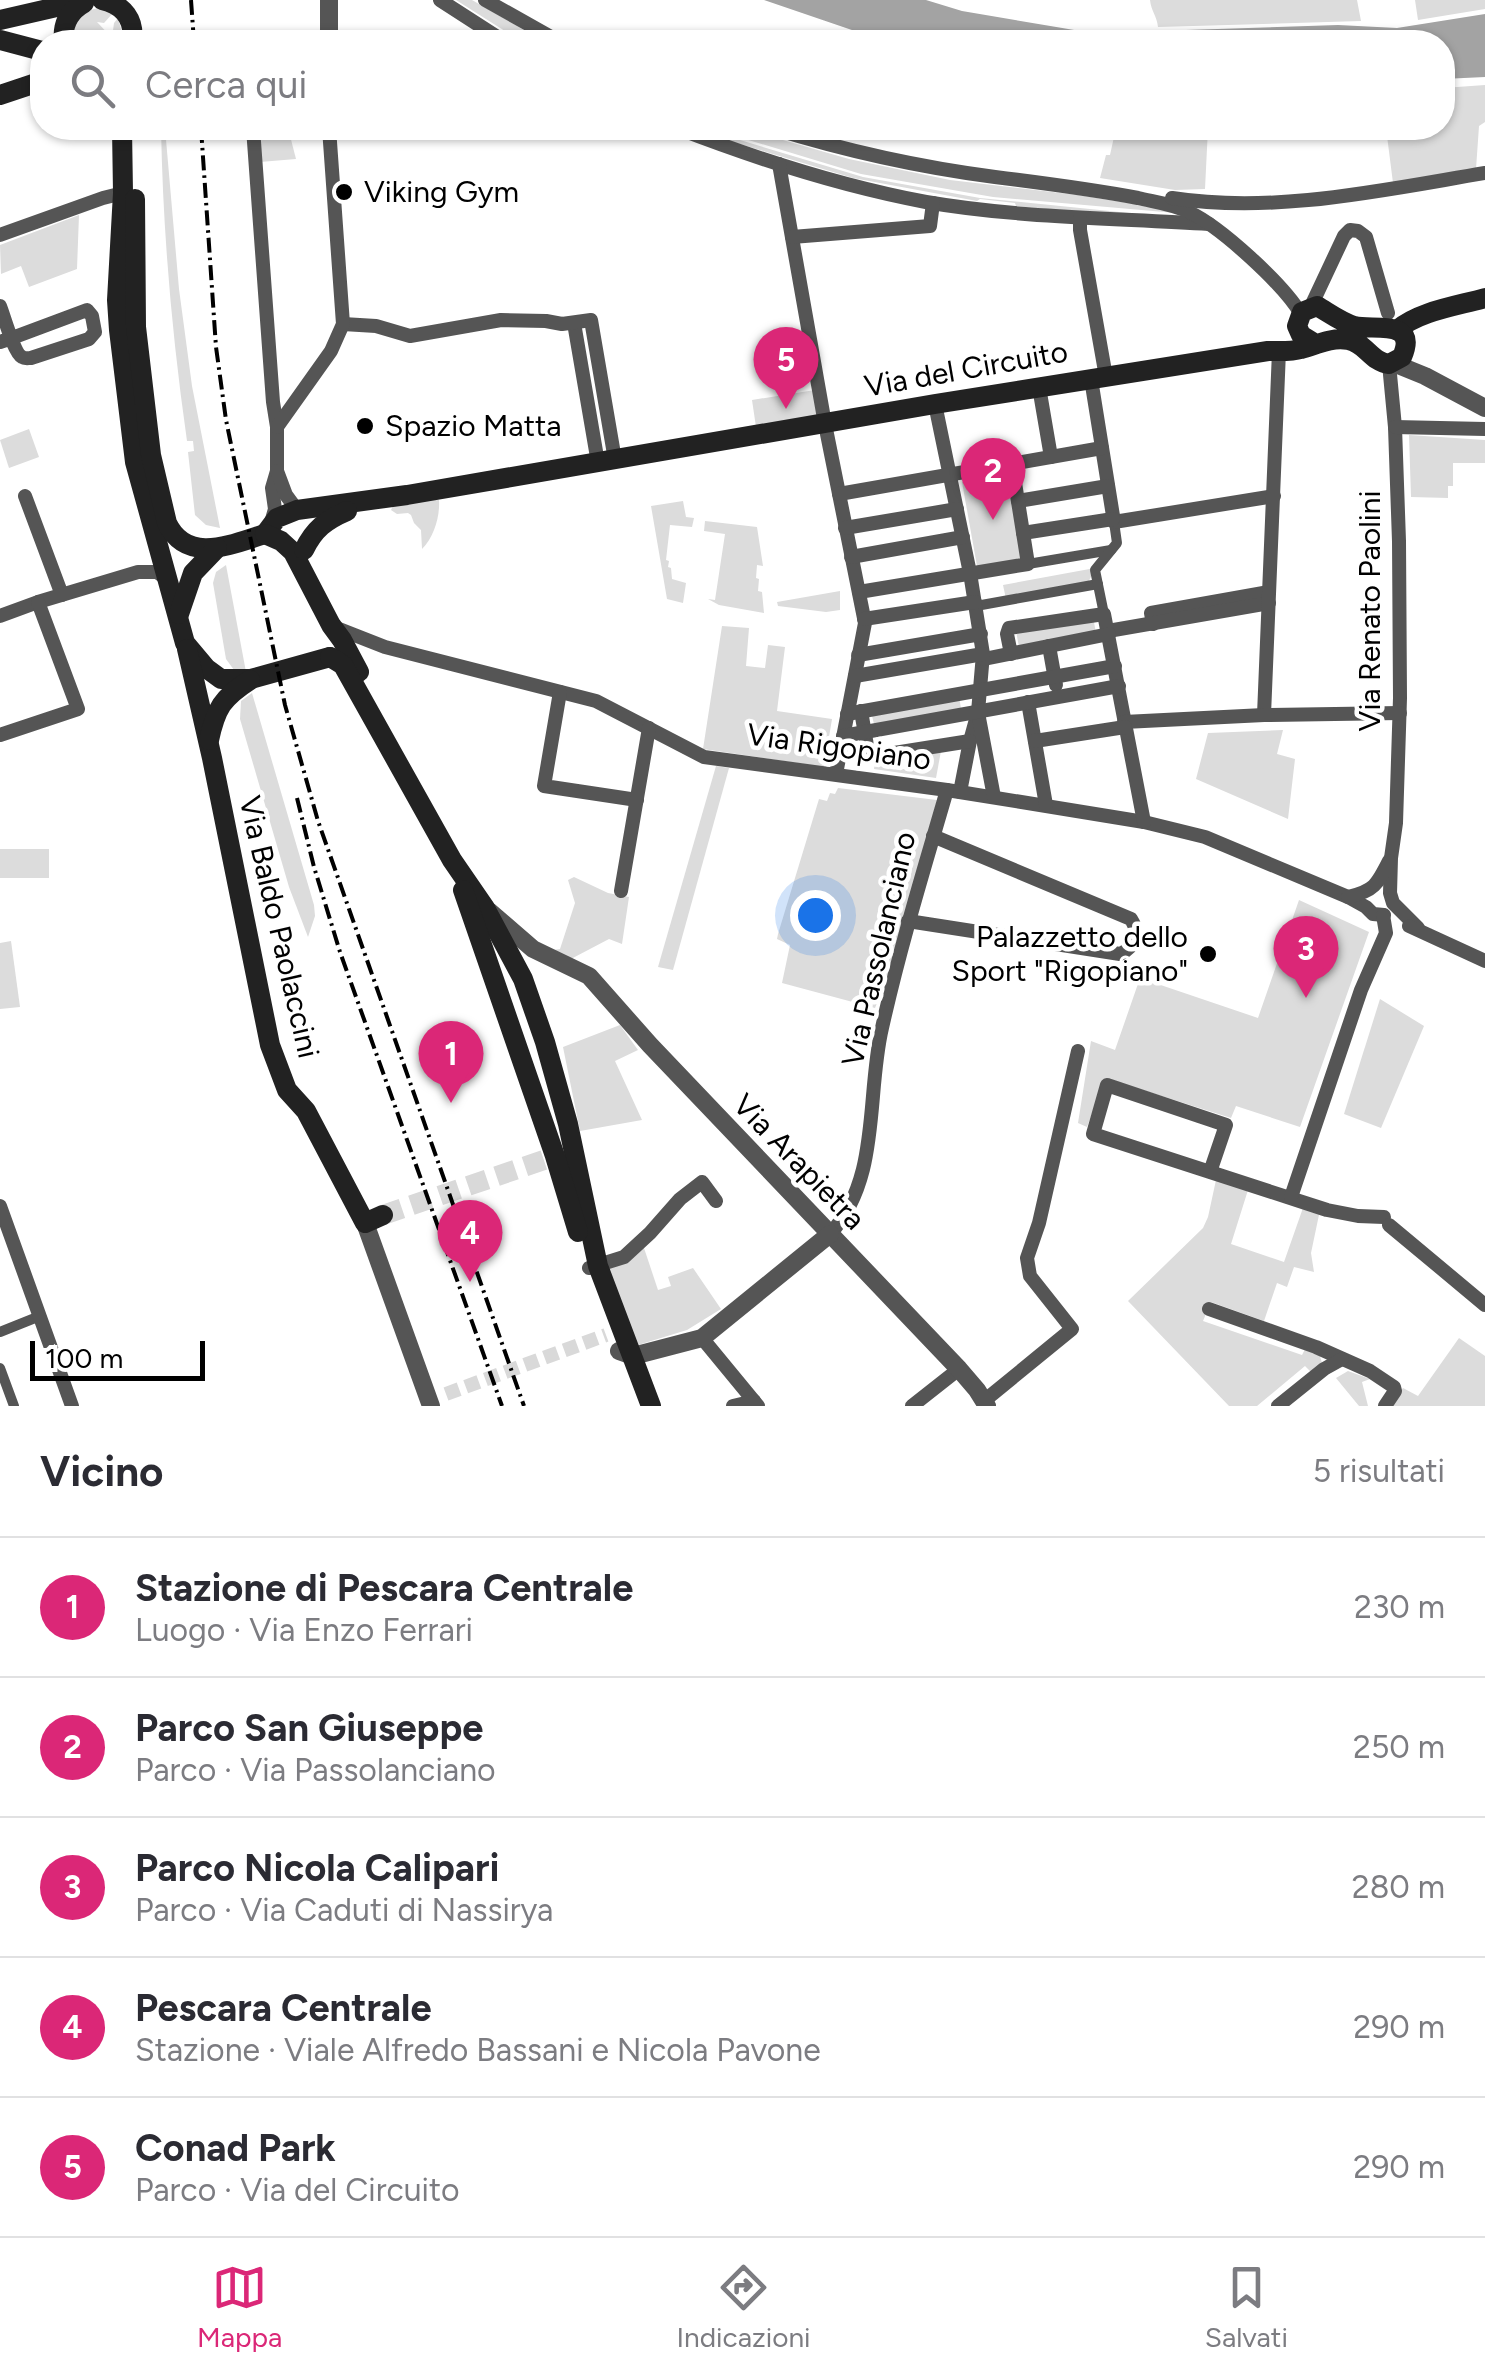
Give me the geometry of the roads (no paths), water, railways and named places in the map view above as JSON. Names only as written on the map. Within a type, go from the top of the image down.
[{"type":"main road","points":[[64,30],[74,10],[93,1]]},
{"type":"main road","points":[[0,20],[93,1],[116,4],[133,26]]},
{"type":"main road","points":[[0,40],[30,48]]},
{"type":"main road","points":[[0,95],[30,85]]},
{"type":"main road","points":[[122,140],[117,300],[135,462],[186,642],[217,677],[234,680],[330,658],[344,665],[452,860],[493,944],[514,960],[545,1042],[571,1138],[593,1267]]},
{"type":"main road","points":[[136,140],[134,305],[151,455],[169,529],[181,542],[217,548],[268,529],[298,551],[331,625],[358,670],[392,752]]},
{"type":"main road","points":[[1390,342],[1404,324],[1485,298]]},
{"type":"main road","points":[[1307,312],[1390,342]]},
{"type":"main road","points":[[1307,312],[1301,335],[1314,343],[1390,342]]},
{"type":"main road","points":[[1274,351],[1307,312]]},
{"type":"main road","name":"Via del Circuito","points":[[268,529],[280,516],[296,510],[367,502],[1039,387],[1301,350],[1314,343]]},
{"type":"main road","name":"Via del Circuito","points":[[298,551],[321,524],[367,502]]},
{"type":"main road","points":[[296,510],[306,530],[298,551]]},
{"type":"main road","points":[[178,616],[193,573],[217,548]]},
{"type":"main road","points":[[330,658],[331,625]]},
{"type":"main road","name":"Via Baldo Paolaccini","points":[[186,642],[270,1045],[287,1090],[306,1111],[374,1219]]},
{"type":"main road","points":[[208,742],[220,704],[251,679]]},
{"type":"main road","points":[[452,860],[485,908],[493,944],[493,974],[550,1158],[593,1267],[638,1406]]},
{"type":"main road","points":[[493,974],[498,965],[514,960]]},
{"type":"main road","points":[[550,1158],[566,1147],[571,1138]]},
{"type":"main road","points":[[618,1341],[651,1406]]},
{"type":"street","points":[[440,0],[486,30]]},
{"type":"street","points":[[485,0],[539,30]]},
{"type":"street","points":[[329,30],[332,1]]},
{"type":"street","points":[[254,140],[278,427],[277,472],[271,492],[276,509],[268,529]]},
{"type":"street","points":[[278,427],[331,351],[343,324],[331,140]]},
{"type":"street","points":[[710,140],[779,164],[933,203],[1080,218],[1205,221]]},
{"type":"street","points":[[810,140],[909,165],[1092,189],[1173,206],[1228,237],[1307,312]]},
{"type":"street","points":[[779,164],[864,620],[854,676],[854,712],[843,736],[836,774]]},
{"type":"street","points":[[1092,189],[1105,187],[1222,204],[1252,203],[1322,198],[1485,173]]},
{"type":"street","points":[[0,234],[123,193]]},
{"type":"street","points":[[792,237],[930,226],[933,203]]},
{"type":"street","points":[[1080,218],[1099,378],[1102,448],[1117,543],[1095,570],[1144,822]]},
{"type":"street","name":"Via Renato Paolini","points":[[1307,312],[1344,236],[1350,230],[1358,231],[1366,237],[1390,342],[1399,541],[1396,823],[1381,909]]},
{"type":"street","points":[[6,340],[117,300]]},
{"type":"street","points":[[0,306],[6,340],[18,355],[32,358],[119,330]]},
{"type":"street","points":[[86,310],[92,316],[94,329],[89,338]]},
{"type":"street","points":[[343,324],[376,326],[410,336],[501,320],[591,320],[606,461]]},
{"type":"street","points":[[574,323],[606,461]]},
{"type":"street","points":[[1390,342],[1425,376],[1485,408]]},
{"type":"street","points":[[1264,715],[1274,496],[1274,351]]},
{"type":"street","points":[[1039,387],[1051,457]]},
{"type":"street","points":[[273,402],[282,408],[291,404]]},
{"type":"street","name":"Via Passolanciano","points":[[830,1234],[857,1188],[868,1147],[876,1052],[908,920],[933,836],[954,791],[970,741],[981,690],[981,634],[935,404]]},
{"type":"street","points":[[1394,427],[1485,429]]},
{"type":"street","points":[[839,494],[1102,448]]},
{"type":"street","points":[[1012,464],[1028,564]]},
{"type":"street","points":[[277,472],[296,510]]},
{"type":"street","points":[[1018,501],[1108,486]]},
{"type":"street","points":[[25,496],[62,595]]},
{"type":"street","points":[[1023,534],[1274,496]]},
{"type":"street","points":[[845,528],[957,509]]},
{"type":"street","points":[[851,557],[963,537]]},
{"type":"street","points":[[858,592],[1112,550]]},
{"type":"street","points":[[0,616],[150,570],[168,580]]},
{"type":"street","points":[[864,620],[1098,584]]},
{"type":"street","points":[[854,676],[1010,654],[1269,597]]},
{"type":"street","points":[[0,736],[78,709],[38,602]]},
{"type":"street","points":[[1010,654],[1010,628],[1104,614]]},
{"type":"street","name":"Via Rigopiano","points":[[331,625],[385,647],[596,701],[704,757],[994,797],[1144,822],[1206,837],[1381,909],[1485,961]]},
{"type":"street","points":[[858,654],[981,634]]},
{"type":"street","points":[[1049,646],[1058,697]]},
{"type":"street","points":[[854,712],[1115,666]]},
{"type":"street","points":[[843,736],[1118,686]]},
{"type":"street","points":[[560,692],[544,786],[637,800]]},
{"type":"street","points":[[1028,702],[1046,806]]},
{"type":"street","points":[[854,712],[865,733],[869,757],[970,741]]},
{"type":"street","name":"Via Passolanciano","points":[[978,712],[994,797]]},
{"type":"street","points":[[1035,741],[1125,724],[1264,715],[1400,713]]},
{"type":"street","points":[[621,891],[649,728]]},
{"type":"street","points":[[908,920],[1120,954],[1135,940],[1136,930],[1130,919],[933,836]]},
{"type":"street","name":"Via Arapietra","points":[[485,908],[533,949],[589,976],[960,1369],[986,1404]]},
{"type":"street","points":[[1292,1197],[1361,990],[1381,909],[1411,926]]},
{"type":"street","name":"Via Arapietra","points":[[514,960],[564,965]]},
{"type":"street","points":[[986,1404],[1072,1329],[1030,1276],[1027,1258],[1040,1223],[1078,1051]]},
{"type":"street","points":[[1210,1172],[1226,1125],[1107,1085],[1093,1134],[1210,1172],[1292,1197],[1327,1210],[1387,1221],[1485,1305]]},
{"type":"street","points":[[593,1267],[624,1257],[702,1182],[716,1201]]},
{"type":"street","points":[[0,1206],[4,1228],[72,1406]]},
{"type":"street","points":[[374,1219],[435,1400]]},
{"type":"street","points":[[618,1341],[702,1338],[830,1234]]},
{"type":"street","points":[[1209,1309],[1370,1371],[1393,1385],[1384,1406]]},
{"type":"street","points":[[0,1332],[40,1316]]},
{"type":"street","points":[[702,1338],[756,1404]]},
{"type":"street","points":[[1322,1350],[1327,1367]]},
{"type":"street","points":[[1278,1406],[1342,1359]]},
{"type":"street","points":[[0,1368],[14,1406]]},
{"type":"street","points":[[912,1406],[960,1369]]},
{"type":"street","points":[[733,1406],[756,1404]]},
{"type":"tunnel","points":[[383,1215],[544,1160]]},
{"type":"tunnel","points":[[446,1394],[606,1335]]},
{"type":"railway","points":[[191,0],[193,30]]},
{"type":"railway","points":[[202,140],[216,347],[226,420],[285,705],[318,821],[524,1406]]},
{"type":"railway","points":[[297,798],[340,952],[502,1406]]},
{"type":"place","name":"Viking Gym","points":[[344,192]]},
{"type":"place","name":"Conad Park","points":[[786,409]]},
{"type":"place","name":"Spazio Matta","points":[[365,426]]},
{"type":"place","name":"Parco San Giuseppe","points":[[993,520]]},
{"type":"place","name":"Palazzetto dello Sport \"Rigopiano\"","points":[[1208,954]]},
{"type":"place","name":"Parco Nicola Calipari","points":[[1306,998]]},
{"type":"place","name":"Stazione di Pescara Centrale","points":[[451,1103]]},
{"type":"place","name":"Pescara Centrale","points":[[470,1282]]}]
